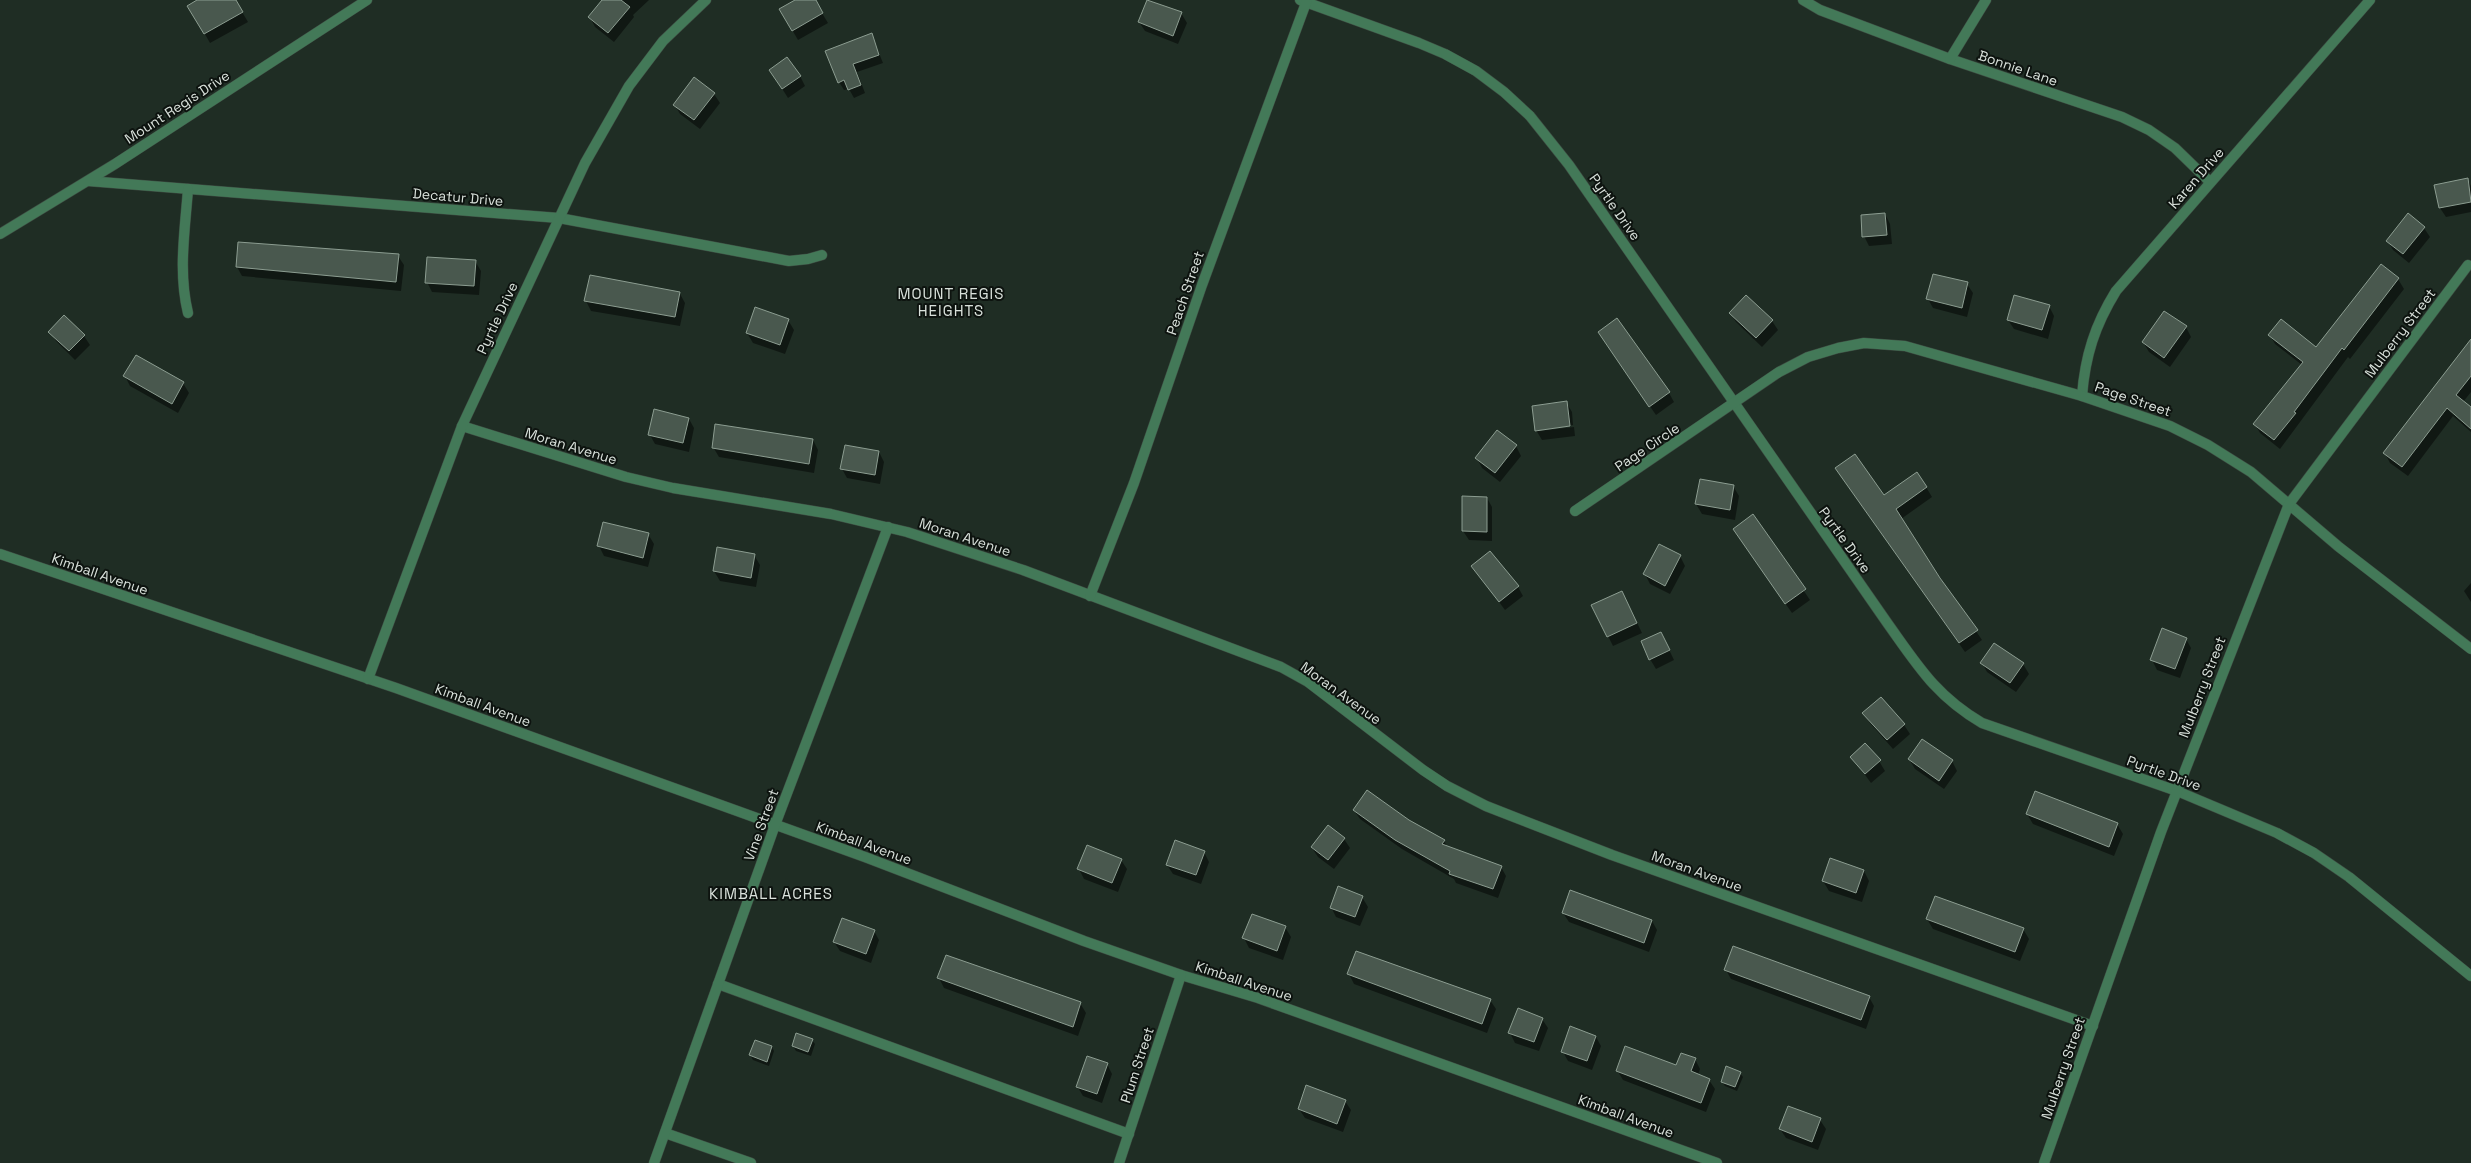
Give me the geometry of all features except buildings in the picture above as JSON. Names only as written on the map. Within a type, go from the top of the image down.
[{"type":"street","name":"Mount Regis Drive","points":[[0,234],[88,181],[367,0]]},
{"type":"street","name":"Pyrtle Drive","points":[[368,679],[462,426],[600,134],[630,86],[663,41],[706,0]]},
{"type":"street","name":"Bonnie Lane","points":[[1803,0],[1820,10],[1950,59],[2122,118],[2149,130],[2175,148],[2210,182]]},
{"type":"street","points":[[1950,59],[1986,0]]},
{"type":"street","name":"Karen Drive","points":[[2082,396],[2088,350],[2102,315],[2116,291],[2370,0]]},
{"type":"street","name":"Pyrtle Drive","points":[[1304,1],[1445,54],[1476,71],[1524,110],[1569,165],[1888,624],[1940,693],[1960,710],[1982,723],[2177,791],[2277,833],[2314,853],[2349,876],[2471,976]]},
{"type":"street","name":"Peach Street","points":[[1090,596],[1134,483],[1202,285],[1304,1]]},
{"type":"street","name":"Decatur Drive","points":[[88,181],[559,218],[789,261],[808,260],[822,255]]},
{"type":"street","points":[[188,189],[182,274],[183,290],[188,312]]},
{"type":"street","name":"Mulberry Street","points":[[2044,1163],[2177,791],[2289,504],[2468,265]]},
{"type":"street","name":"Page Street","points":[[1734,404],[1779,372],[1808,357],[1864,343],[1905,346],[2082,396],[2170,426],[2208,445],[2251,472],[2339,547],[2471,649]]},
{"type":"street","name":"Page Circle","points":[[1575,511],[1734,404]]},
{"type":"street","name":"Moran Avenue","points":[[462,426],[626,477],[673,488],[831,514],[888,527],[1023,570],[1280,668],[1308,682],[1423,770],[1447,786],[1486,806],[1612,855],[2093,1026]]},
{"type":"street","name":"Vine Street","points":[[654,1163],[775,825],[888,527]]},
{"type":"street","name":"Kimball Avenue","points":[[0,554],[368,679],[866,857],[1084,941],[1181,975],[1258,998],[1717,1163]]},
{"type":"street","name":"Plum Street","points":[[1119,1163],[1181,975]]},
{"type":"street","points":[[718,984],[1129,1134]]},
{"type":"street","points":[[665,1133],[750,1163]]},
{"type":"district","name":"MOUNT REGIS HEIGHTS","points":[[951,302]]},
{"type":"district","name":"KIMBALL ACRES","points":[[771,893]]}]
